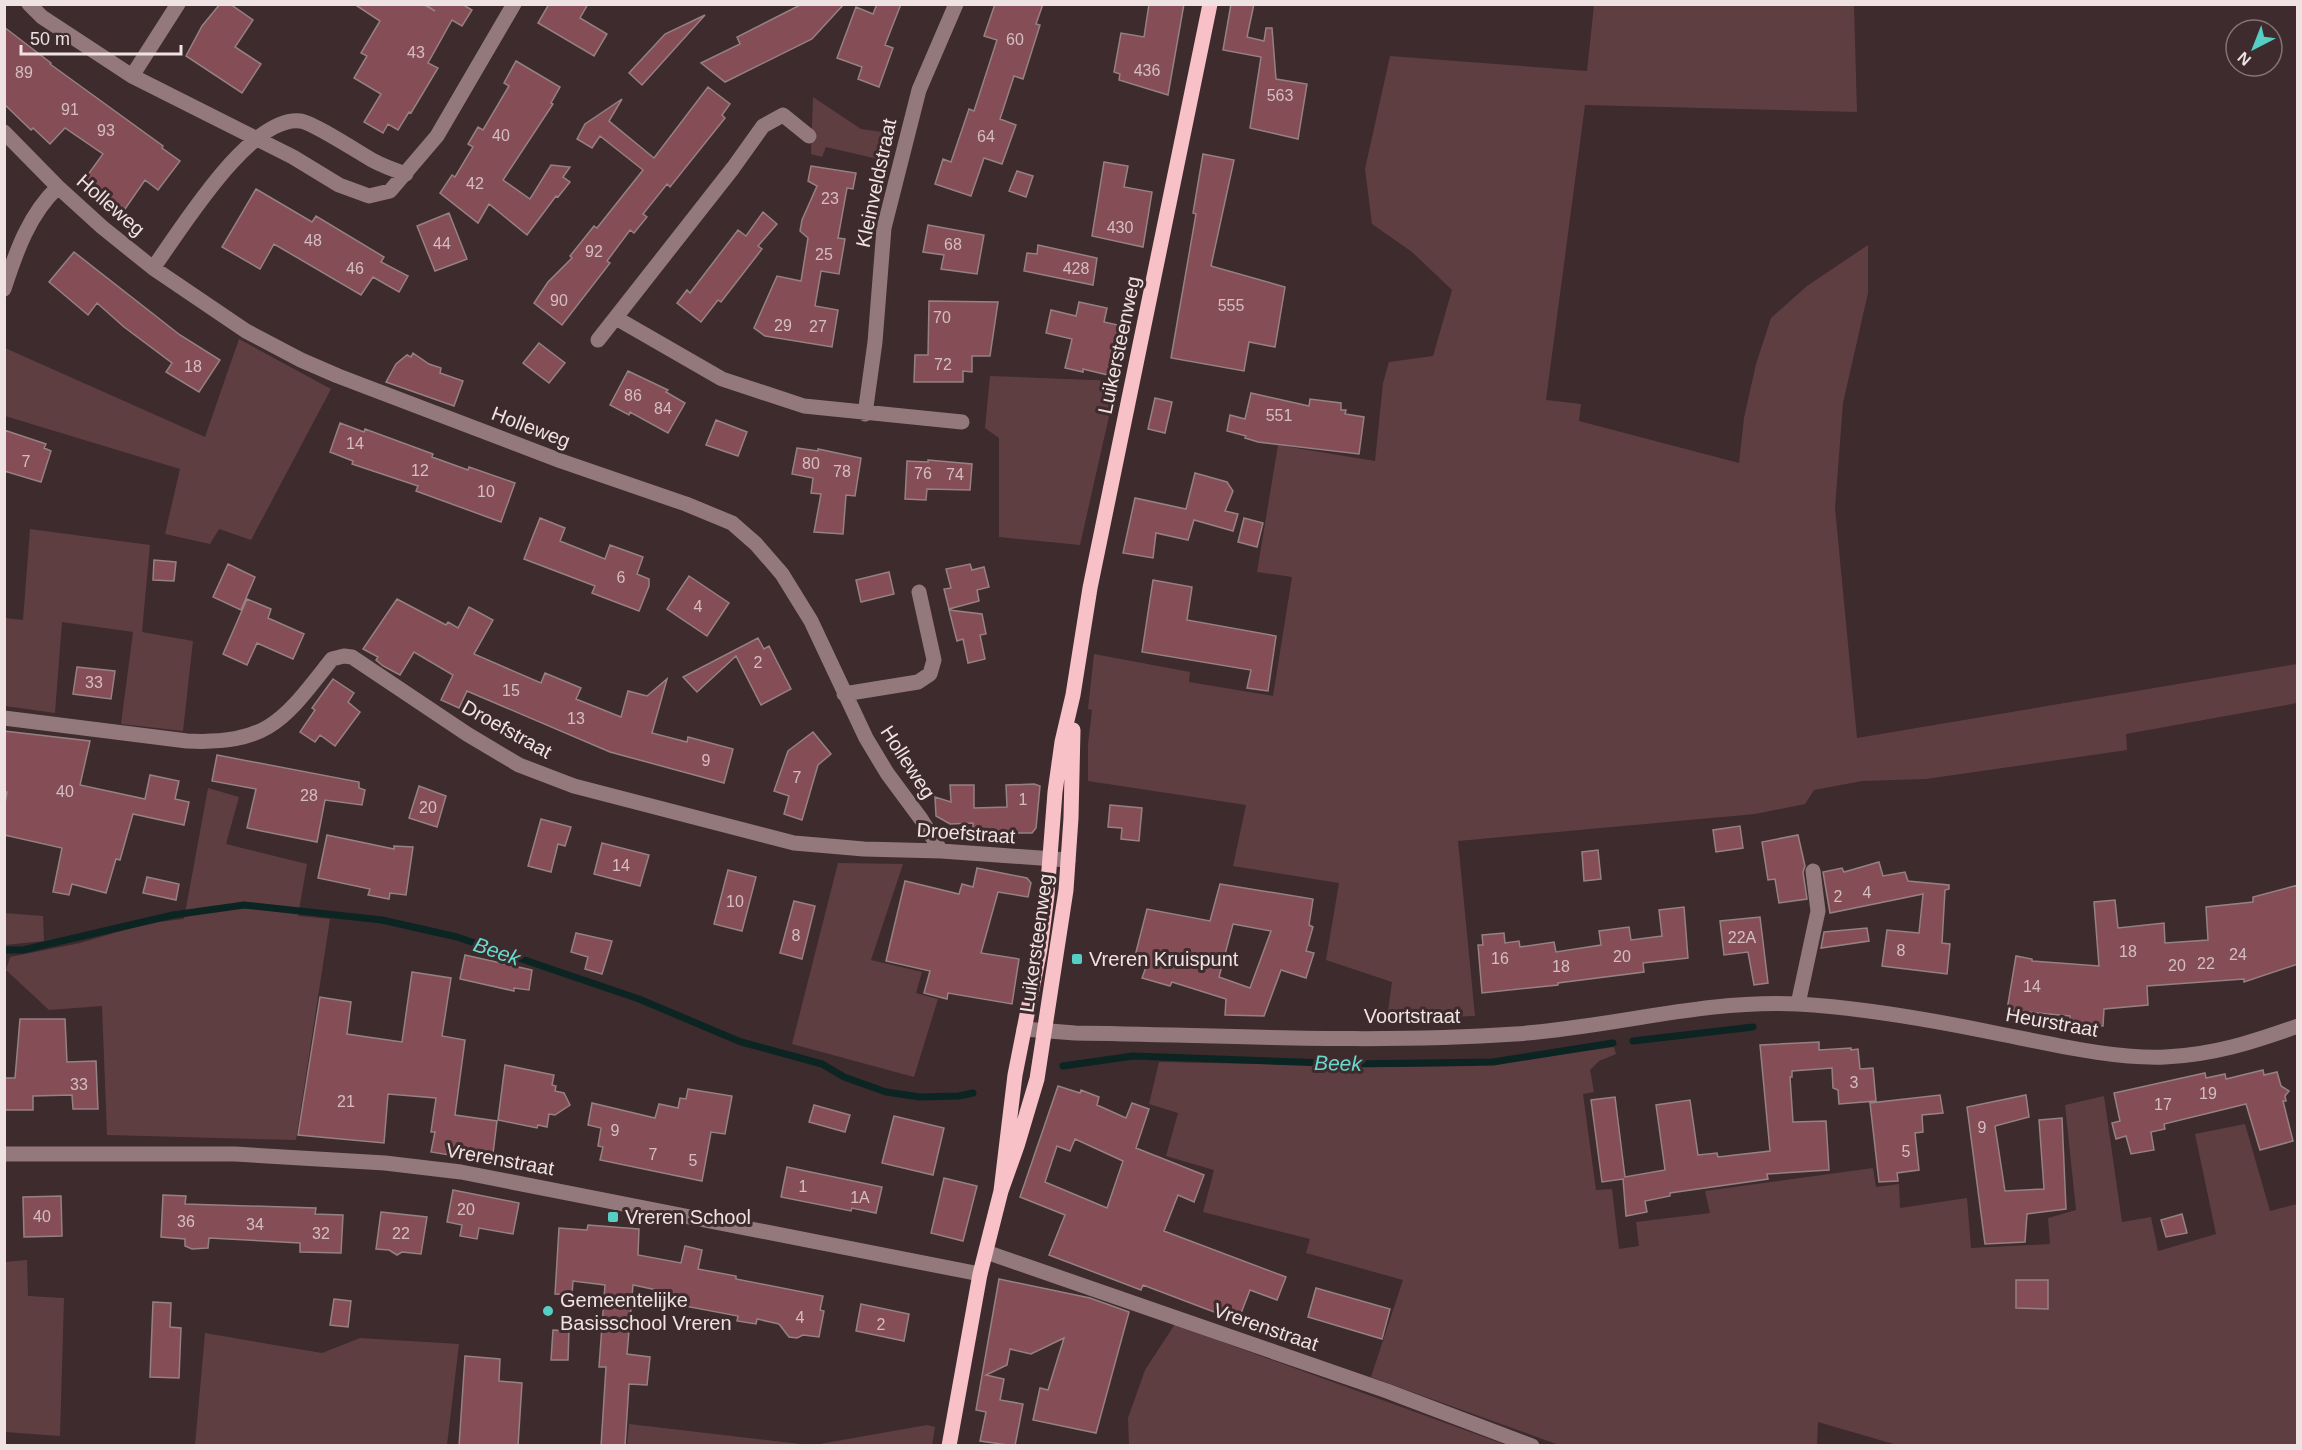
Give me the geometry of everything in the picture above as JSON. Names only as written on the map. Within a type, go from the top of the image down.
[{"type":"main road","name":"Luikersteenweg","points":[[1001,1191],[1015,1075],[1040,949],[1056,783],[1092,577],[1210,4]]},
{"type":"main road","name":"Luikersteenweg","points":[[949,1446],[980,1274],[1001,1191],[1037,1079],[1045,1031],[1062,919],[1068,860],[1072,793],[1073,695]]},
{"type":"street","points":[[29,4],[42,17],[132,76],[293,157],[339,185],[369,196],[390,191],[437,136],[514,4]]},
{"type":"street","points":[[132,76],[178,4]]},
{"type":"street","name":"Kleinveldstraat","points":[[865,414],[886,218],[919,90],[956,4]]},
{"type":"street","points":[[598,340],[734,168],[763,126],[783,115],[809,136]]},
{"type":"street","points":[[153,268],[224,170],[254,139],[285,121],[302,121],[374,161],[406,174]]},
{"type":"street","name":"Holleweg","points":[[4,132],[58,187],[102,227],[153,268],[246,331],[301,360],[561,461],[686,504],[732,524],[756,544],[782,574],[811,621],[866,738],[887,773],[941,851]]},
{"type":"street","points":[[4,289],[31,219],[58,187]]},
{"type":"street","points":[[616,318],[722,379],[804,406],[865,414],[962,422]]},
{"type":"street","points":[[844,694],[918,682],[930,674],[934,660],[919,592]]},
{"type":"street","name":"Droefstraat","points":[[4,718],[187,741],[209,742],[240,739],[281,719],[333,658],[352,657],[519,765],[574,786],[794,843],[1068,860]]},
{"type":"street","points":[[1798,1004],[1818,911],[1813,871]]},
{"type":"street","name":"Voortstraat","points":[[1024,1029],[1432,1039],[1519,1034],[1707,1008],[1757,1004],[1798,1004]]},
{"type":"street","name":"Heurstraat","points":[[1798,1004],[1913,1016],[2054,1045],[2110,1053],[2163,1057],[2242,1046],[2298,1026]]},
{"type":"street","name":"Vrerenstraat","points":[[4,1154],[236,1154],[385,1162],[461,1172],[980,1274]]},
{"type":"street","name":"Vrerenstraat","points":[[986,1252],[1376,1387],[1532,1446]]},
{"type":"shaded area","points":[[1594,5],[1854,5],[1857,112],[1585,105],[1546,400],[1581,404],[1579,421],[1739,463],[1744,418],[1756,364],[1771,318],[1807,286],[1868,245],[1868,293],[1843,403],[1835,508],[1857,738],[2297,664],[2297,703],[2126,734],[2127,750],[1926,779],[1862,781],[1814,790],[1805,804],[1755,814],[1458,841],[1475,1016],[1387,1019],[1392,982],[1326,960],[1339,883],[1233,866],[1246,805],[1088,781],[1088,744],[1092,710],[1088,709],[1094,654],[1190,672],[1189,682],[1273,696],[1292,577],[1257,572],[1278,445],[1375,461],[1383,383],[1389,362],[1433,356],[1452,290],[1412,252],[1372,224],[1365,169],[1390,56],[1587,71]]},
{"type":"shaded area","points":[[813,97],[861,129],[889,133],[882,160],[826,147],[822,157],[811,154]]},
{"type":"shaded area","points":[[239,339],[331,389],[251,540],[219,529],[210,544],[165,534],[180,469],[5,416],[5,348],[205,437]]},
{"type":"shaded area","points":[[990,376],[1117,381],[1080,545],[999,537],[999,438],[985,428]]},
{"type":"shaded area","points":[[30,529],[150,545],[142,632],[193,641],[183,731],[121,724],[133,632],[62,622],[55,713],[5,706],[5,618],[23,620]]},
{"type":"shaded area","points":[[208,788],[239,797],[226,844],[307,864],[298,916],[330,919],[296,1140],[107,1135],[102,1006],[49,1010],[6,970],[10,957],[80,943],[148,923],[184,919]]},
{"type":"shaded area","points":[[838,863],[903,864],[871,960],[922,972],[916,993],[938,999],[914,1077],[792,1044]]},
{"type":"shaded area","points":[[4,913],[43,916],[44,941],[5,945]]},
{"type":"shaded area","points":[[1614,1047],[1616,1054],[1599,1061],[1590,1070],[1594,1092],[1583,1094],[1596,1190],[1612,1189],[1619,1249],[1639,1246],[1636,1222],[1710,1213],[1705,1191],[1873,1168],[1876,1187],[1899,1184],[1900,1208],[1967,1198],[1971,1248],[2050,1244],[2048,1218],[2076,1210],[2065,1105],[2104,1096],[2122,1222],[2151,1217],[2158,1251],[2216,1234],[2195,1134],[2245,1124],[2270,1211],[2297,1204],[2297,1445],[1897,1445],[1818,1422],[1817,1445],[1559,1445],[1371,1377],[1403,1280],[1306,1253],[1310,1239],[1203,1212],[1214,1170],[1166,1156],[1178,1113],[1149,1104],[1159,1062],[1402,1067],[1474,1066]]},
{"type":"shaded area","points":[[27,1260],[28,1296],[64,1298],[60,1436],[5,1432],[5,1262]]},
{"type":"shaded area","points":[[1177,1321],[1225,1343],[1506,1445],[1129,1445],[1128,1418],[1145,1370]]},
{"type":"shaded area","points":[[205,1333],[322,1353],[360,1338],[459,1344],[447,1445],[195,1445]]},
{"type":"shaded area","points":[[629,1424],[809,1445],[627,1445]]},
{"type":"shaded area","points":[[927,1425],[935,1427],[932,1445],[814,1445]]},
{"type":"building","points":[[220,4],[230,4],[253,20],[235,47],[261,64],[242,93],[186,56],[202,26]]},
{"type":"building","points":[[354,4],[423,4],[435,11],[425,4],[462,4],[472,10],[462,26],[452,20],[428,63],[438,68],[398,130],[388,124],[383,133],[364,122],[381,94],[354,78],[367,56],[361,53],[380,21]]},
{"type":"building","points":[[549,4],[588,4],[580,18],[607,34],[594,56],[538,23]]},
{"type":"building","points":[[802,4],[844,4],[812,39],[725,82],[701,63],[740,44],[737,37]]},
{"type":"building","points":[[877,4],[901,4],[885,45],[893,48],[879,87],[858,79],[862,67],[837,58],[856,7],[873,14]]},
{"type":"building","points":[[995,4],[1043,4],[1036,24],[1040,25],[1023,79],[1014,76],[1000,119],[1016,125],[1002,164],[984,158],[971,196],[935,184],[943,159],[951,162],[969,109],[974,111],[997,40],[984,36]]},
{"type":"building","points":[[1149,4],[1184,4],[1168,95],[1119,80],[1120,74],[1114,72],[1121,33],[1144,37]]},
{"type":"building","points":[[1231,4],[1254,4],[1247,37],[1264,41],[1266,28],[1272,28],[1276,79],[1307,84],[1298,139],[1250,128],[1261,57],[1223,50]]},
{"type":"building","points":[[705,15],[642,85],[629,73],[665,34]]},
{"type":"building","points":[[4,27],[180,161],[158,190],[145,180],[125,209],[84,180],[103,154],[65,128],[50,144],[33,128],[31,130],[4,104]]},
{"type":"building","points":[[516,61],[560,87],[551,103],[553,104],[503,180],[530,199],[551,165],[570,167],[563,177],[570,182],[558,197],[556,196],[527,235],[489,204],[478,223],[440,193],[452,175],[455,177],[473,147],[468,144],[478,127],[483,130],[509,86],[504,83]]},
{"type":"building","points":[[708,87],[730,104],[722,115],[725,118],[670,187],[667,184],[643,214],[647,217],[634,233],[630,230],[607,261],[610,263],[562,325],[534,303],[548,282],[572,258],[570,256],[594,226],[597,228],[643,170],[600,136],[592,148],[577,139],[585,124],[622,99],[609,121],[654,158]]},
{"type":"building","points":[[1203,154],[1234,160],[1211,266],[1285,287],[1275,347],[1249,342],[1244,371],[1171,358],[1196,214],[1193,213]]},
{"type":"building","points":[[1104,162],[1128,166],[1124,187],[1152,192],[1143,247],[1092,236]]},
{"type":"building","points":[[811,166],[856,173],[853,189],[847,188],[838,238],[845,239],[839,274],[821,271],[815,306],[838,310],[832,347],[765,336],[754,328],[777,276],[801,281],[808,238],[800,231],[802,220],[817,186],[808,181]]},
{"type":"building","points":[[1017,171],[1033,176],[1026,197],[1009,191]]},
{"type":"building","points":[[256,189],[312,222],[316,216],[384,257],[381,262],[408,276],[399,292],[373,277],[361,295],[274,244],[260,269],[222,247]]},
{"type":"building","points":[[763,212],[777,224],[758,246],[762,249],[721,302],[718,300],[701,322],[677,303],[687,290],[690,293],[738,230],[746,236]]},
{"type":"building","points":[[449,213],[467,259],[435,271],[417,226]]},
{"type":"building","points":[[928,225],[984,235],[977,274],[941,269],[944,255],[923,252]]},
{"type":"building","points":[[1038,245],[1097,258],[1093,285],[1024,271],[1027,253],[1037,254]]},
{"type":"building","points":[[74,252],[180,335],[220,360],[199,392],[166,372],[172,363],[124,327],[97,303],[88,315],[49,282]]},
{"type":"building","points":[[929,301],[998,302],[990,356],[972,356],[972,372],[963,371],[963,382],[914,382],[915,355],[928,355]]},
{"type":"building","points":[[1079,302],[1107,308],[1104,322],[1127,327],[1116,377],[1083,369],[1083,372],[1065,368],[1072,339],[1046,333],[1051,310],[1076,316]]},
{"type":"building","points":[[539,343],[565,363],[549,383],[523,363]]},
{"type":"building","points":[[413,353],[429,364],[441,368],[440,373],[463,381],[454,406],[386,382],[396,364],[407,355],[411,357]]},
{"type":"building","points":[[628,371],[668,390],[666,392],[685,403],[668,433],[630,412],[629,415],[610,405]]},
{"type":"building","points":[[1251,393],[1309,406],[1310,399],[1341,403],[1341,410],[1346,410],[1345,414],[1364,417],[1359,454],[1258,442],[1227,431],[1230,415],[1245,419]]},
{"type":"building","points":[[1155,398],[1172,402],[1165,433],[1148,429]]},
{"type":"building","points":[[716,420],[747,432],[738,456],[706,445]]},
{"type":"building","points":[[340,423],[364,432],[365,429],[433,454],[432,457],[468,470],[469,467],[515,483],[501,522],[416,491],[418,486],[352,464],[353,461],[330,452]]},
{"type":"building","points":[[4,430],[46,444],[44,448],[51,451],[41,482],[4,471]]},
{"type":"building","points":[[797,448],[818,451],[818,449],[861,458],[855,496],[846,495],[843,534],[814,532],[821,494],[811,493],[813,478],[792,474]]},
{"type":"building","points":[[928,460],[972,464],[970,490],[927,489],[926,500],[905,499],[907,461],[928,462]]},
{"type":"building","points":[[1195,473],[1227,482],[1233,491],[1225,511],[1238,514],[1233,531],[1194,520],[1188,540],[1156,533],[1153,558],[1123,553],[1135,498],[1186,509]]},
{"type":"building","points":[[540,518],[565,528],[560,541],[605,559],[610,545],[643,557],[637,574],[649,579],[649,586],[639,611],[592,593],[595,586],[524,559]]},
{"type":"building","points":[[1244,518],[1263,523],[1257,547],[1238,542]]},
{"type":"building","points":[[154,560],[176,562],[174,581],[153,580]]},
{"type":"building","points":[[228,564],[255,577],[241,610],[213,597]]},
{"type":"building","points":[[970,564],[972,570],[984,567],[989,587],[977,590],[979,601],[949,609],[944,589],[951,588],[946,569]]},
{"type":"building","points":[[889,572],[894,594],[861,602],[856,580]]},
{"type":"building","points":[[689,576],[729,603],[707,636],[667,609]]},
{"type":"building","points":[[1153,580],[1192,587],[1187,620],[1276,636],[1268,691],[1247,688],[1251,670],[1142,652]]},
{"type":"building","points":[[247,599],[271,609],[268,618],[304,634],[293,659],[257,643],[247,665],[223,654]]},
{"type":"building","points":[[397,599],[446,625],[448,622],[458,628],[469,607],[493,620],[474,654],[541,683],[545,673],[581,688],[576,699],[621,717],[628,691],[647,696],[667,679],[652,733],[687,742],[688,737],[733,749],[724,783],[610,752],[467,691],[459,708],[441,700],[453,675],[414,652],[400,675],[383,666],[376,660],[378,657],[363,649]]},
{"type":"building","points":[[949,610],[982,614],[986,634],[980,635],[985,659],[968,663],[963,639],[957,641]]},
{"type":"building","points":[[758,638],[764,649],[769,646],[791,689],[761,705],[736,656],[697,692],[683,677]]},
{"type":"building","points":[[77,667],[115,671],[111,699],[73,694]]},
{"type":"building","points":[[333,679],[354,693],[348,702],[360,712],[335,746],[320,735],[315,742],[300,732],[315,710],[312,708]]},
{"type":"building","points":[[4,731],[90,741],[80,785],[145,799],[150,775],[179,781],[175,799],[189,802],[184,825],[133,814],[120,860],[116,859],[106,893],[72,884],[69,895],[53,892],[62,848],[4,835],[4,809],[7,792],[4,792]]},
{"type":"building","points":[[813,732],[831,754],[818,765],[802,820],[784,814],[789,796],[774,791],[788,751]]},
{"type":"building","points":[[217,755],[359,782],[359,788],[365,790],[362,805],[325,800],[317,842],[247,828],[256,789],[212,781]]},
{"type":"building","points":[[1034,784],[1040,786],[1036,828],[1032,833],[973,833],[973,823],[950,824],[936,816],[935,797],[951,802],[950,785],[974,785],[974,808],[1007,807],[1006,785]]},
{"type":"building","points":[[419,786],[446,796],[437,827],[409,818]]},
{"type":"building","points":[[1110,805],[1142,808],[1139,841],[1121,839],[1122,828],[1108,827]]},
{"type":"building","points":[[541,819],[571,827],[565,846],[558,844],[551,872],[528,866]]},
{"type":"building","points":[[1740,826],[1743,848],[1716,852],[1713,830]]},
{"type":"building","points":[[327,835],[394,849],[394,846],[413,847],[406,895],[390,893],[389,899],[368,895],[370,889],[318,878]]},
{"type":"building","points":[[1798,835],[1805,866],[1803,872],[1807,899],[1779,903],[1775,879],[1768,880],[1762,842]]},
{"type":"building","points":[[602,843],[649,855],[640,886],[594,874]]},
{"type":"building","points":[[1598,850],[1601,879],[1584,881],[1582,852]]},
{"type":"building","points":[[1879,862],[1883,876],[1905,872],[1908,881],[1949,885],[1949,889],[1945,890],[1942,943],[1950,944],[1947,974],[1882,966],[1887,930],[1919,933],[1923,894],[1830,913],[1823,872],[1842,868],[1844,872]]},
{"type":"building","points":[[977,868],[1027,878],[1031,883],[1028,897],[998,892],[981,953],[1019,959],[1012,1004],[948,993],[947,999],[924,993],[930,971],[886,961],[905,881],[959,894],[962,884],[973,887]]},
{"type":"building","points":[[728,870],[756,877],[742,931],[714,924]]},
{"type":"building","points":[[147,877],[179,884],[176,900],[143,893]]},
{"type":"building","points":[[1220,884],[1313,899],[1309,925],[1313,927],[1306,951],[1314,953],[1306,978],[1281,970],[1264,1016],[1225,1015],[1226,999],[1172,982],[1170,986],[1142,978],[1149,959],[1135,956],[1147,909],[1210,921]],"holes":[[[1233,924],[1271,931],[1250,988],[1219,977]]]},
{"type":"building","points":[[2298,885],[2298,964],[2244,982],[2244,979],[2147,986],[2148,1005],[2104,1009],[2103,1026],[2070,1025],[2070,1016],[2007,1010],[2016,956],[2032,959],[2032,961],[2099,966],[2094,902],[2115,900],[2118,928],[2164,923],[2165,943],[2208,940],[2206,907],[2253,902],[2253,897]]},
{"type":"building","points":[[794,901],[815,906],[802,959],[780,953]]},
{"type":"building","points":[[1684,907],[1688,958],[1643,963],[1644,972],[1558,983],[1558,985],[1482,993],[1478,945],[1483,945],[1482,935],[1504,933],[1505,943],[1519,941],[1520,947],[1554,942],[1556,952],[1601,945],[1599,931],[1629,927],[1631,940],[1662,936],[1659,910]]},
{"type":"building","points":[[1760,917],[1768,983],[1754,985],[1748,952],[1724,955],[1720,921]]},
{"type":"building","points":[[1867,928],[1869,941],[1821,948],[1824,932]]},
{"type":"building","points":[[576,933],[612,941],[602,974],[585,969],[588,957],[571,952]]},
{"type":"building","points":[[465,955],[532,970],[529,990],[514,988],[514,991],[460,979]]},
{"type":"building","points":[[412,972],[451,978],[442,1036],[465,1040],[455,1115],[497,1121],[492,1162],[431,1152],[435,1132],[431,1132],[436,1098],[388,1094],[384,1143],[298,1135],[320,997],[351,1002],[347,1034],[402,1042]]},
{"type":"building","points":[[20,1019],[65,1019],[67,1062],[96,1061],[98,1109],[73,1109],[72,1095],[33,1096],[33,1110],[4,1110],[4,1078],[15,1078]]},
{"type":"building","points":[[1819,1042],[1819,1050],[1858,1049],[1860,1069],[1873,1068],[1876,1101],[1839,1104],[1838,1090],[1833,1088],[1832,1068],[1792,1071],[1792,1077],[1790,1077],[1793,1122],[1826,1121],[1829,1170],[1767,1174],[1768,1179],[1670,1193],[1670,1196],[1645,1201],[1647,1212],[1626,1216],[1623,1179],[1602,1182],[1591,1100],[1615,1097],[1625,1177],[1665,1170],[1656,1105],[1690,1100],[1698,1155],[1717,1153],[1718,1157],[1770,1151],[1760,1045]]},
{"type":"building","points":[[505,1065],[554,1075],[552,1085],[556,1086],[555,1091],[564,1093],[570,1105],[555,1115],[549,1114],[547,1127],[538,1125],[537,1128],[498,1120]]},
{"type":"building","points":[[2263,1070],[2264,1075],[2277,1072],[2281,1086],[2289,1091],[2285,1096],[2286,1101],[2283,1101],[2293,1141],[2260,1150],[2246,1104],[2164,1124],[2165,1129],[2151,1132],[2154,1150],[2131,1154],[2126,1136],[2116,1139],[2112,1123],[2120,1121],[2114,1093],[2205,1073],[2206,1078],[2225,1074],[2226,1079]]},
{"type":"building","points":[[1058,1086],[1080,1093],[1081,1090],[1099,1097],[1097,1105],[1126,1118],[1132,1103],[1149,1109],[1136,1148],[1204,1175],[1194,1202],[1178,1195],[1164,1231],[1286,1277],[1277,1300],[1250,1290],[1238,1321],[1143,1285],[1141,1290],[1049,1255],[1065,1215],[1020,1197]],"holes":[[[1075,1139],[1123,1161],[1107,1208],[1045,1182],[1057,1146],[1070,1151]]]},
{"type":"building","points":[[688,1089],[732,1096],[725,1134],[711,1132],[702,1181],[600,1160],[603,1147],[598,1146],[601,1128],[588,1125],[592,1103],[655,1118],[659,1104],[678,1108],[680,1098],[686,1099]]},
{"type":"building","points":[[1940,1095],[1943,1113],[1922,1115],[1923,1132],[1915,1133],[1919,1170],[1897,1173],[1898,1181],[1879,1182],[1870,1103]]},
{"type":"building","points":[[2026,1095],[2029,1117],[1995,1126],[2005,1191],[2044,1189],[2039,1120],[2062,1118],[2066,1209],[2027,1214],[2025,1242],[1985,1244],[1967,1107]]},
{"type":"building","points":[[814,1105],[850,1115],[845,1132],[809,1122]]},
{"type":"building","points":[[894,1116],[944,1128],[933,1175],[882,1163]]},
{"type":"building","points":[[787,1167],[882,1187],[876,1213],[852,1208],[851,1211],[781,1197]]},
{"type":"building","points":[[944,1178],[977,1186],[963,1241],[931,1233]]},
{"type":"building","points":[[453,1190],[519,1203],[513,1234],[479,1228],[477,1239],[460,1236],[462,1225],[447,1222]]},
{"type":"building","points":[[163,1195],[186,1196],[185,1204],[316,1208],[315,1214],[343,1215],[341,1253],[300,1252],[300,1243],[209,1238],[208,1248],[192,1249],[185,1246],[185,1239],[161,1237]]},
{"type":"building","points":[[61,1196],[62,1236],[24,1237],[23,1197]]},
{"type":"building","points":[[381,1212],[427,1217],[421,1254],[402,1252],[397,1255],[389,1250],[376,1249]]},
{"type":"building","points":[[2182,1214],[2187,1233],[2166,1237],[2161,1220]]},
{"type":"building","points":[[588,1225],[639,1229],[638,1255],[681,1263],[685,1246],[702,1250],[698,1269],[823,1296],[820,1310],[824,1311],[819,1337],[803,1335],[797,1338],[789,1337],[779,1324],[757,1319],[756,1324],[737,1321],[738,1316],[674,1304],[676,1294],[633,1285],[627,1354],[650,1357],[647,1385],[629,1384],[625,1446],[601,1446],[606,1367],[599,1367],[605,1285],[573,1281],[572,1295],[555,1294],[559,1228],[587,1230]]},
{"type":"building","points":[[999,1279],[1090,1298],[1129,1312],[1096,1433],[1033,1420],[1040,1388],[1048,1390],[1064,1338],[1031,1354],[1010,1349],[1007,1365],[986,1375],[1004,1379],[1000,1400],[1023,1404],[1015,1446],[980,1441],[986,1412],[976,1410]]},
{"type":"building","points":[[2016,1280],[2048,1280],[2048,1309],[2016,1308]]},
{"type":"building","points":[[1316,1288],[1390,1309],[1382,1339],[1308,1317]]},
{"type":"building","points":[[334,1299],[351,1301],[348,1327],[330,1325]]},
{"type":"building","points":[[153,1302],[171,1303],[170,1327],[181,1328],[179,1378],[150,1377]]},
{"type":"building","points":[[861,1304],[909,1314],[904,1341],[856,1331]]},
{"type":"building","points":[[553,1330],[569,1331],[568,1360],[551,1360]]},
{"type":"building","points":[[465,1356],[500,1359],[499,1381],[522,1383],[518,1446],[459,1446]]},
{"type":"waterway","name":"Beek","points":[[4,950],[23,950],[173,915],[244,905],[382,920],[457,937],[639,999],[741,1042],[822,1064],[844,1077],[886,1092],[920,1097],[959,1096],[973,1093]]},
{"type":"waterway","name":"Beek","points":[[1633,1041],[1753,1027]]},
{"type":"waterway","name":"Beek","points":[[1063,1066],[1133,1056],[1353,1064],[1493,1062],[1613,1043]]},
{"type":"place","name":"Vreren Kruispunt","points":[[1077,959]]},
{"type":"place","name":"Vreren School","points":[[613,1217]]},
{"type":"place","name":"Gemeentelijke Basisschool Vreren","points":[[548,1311]]}]
